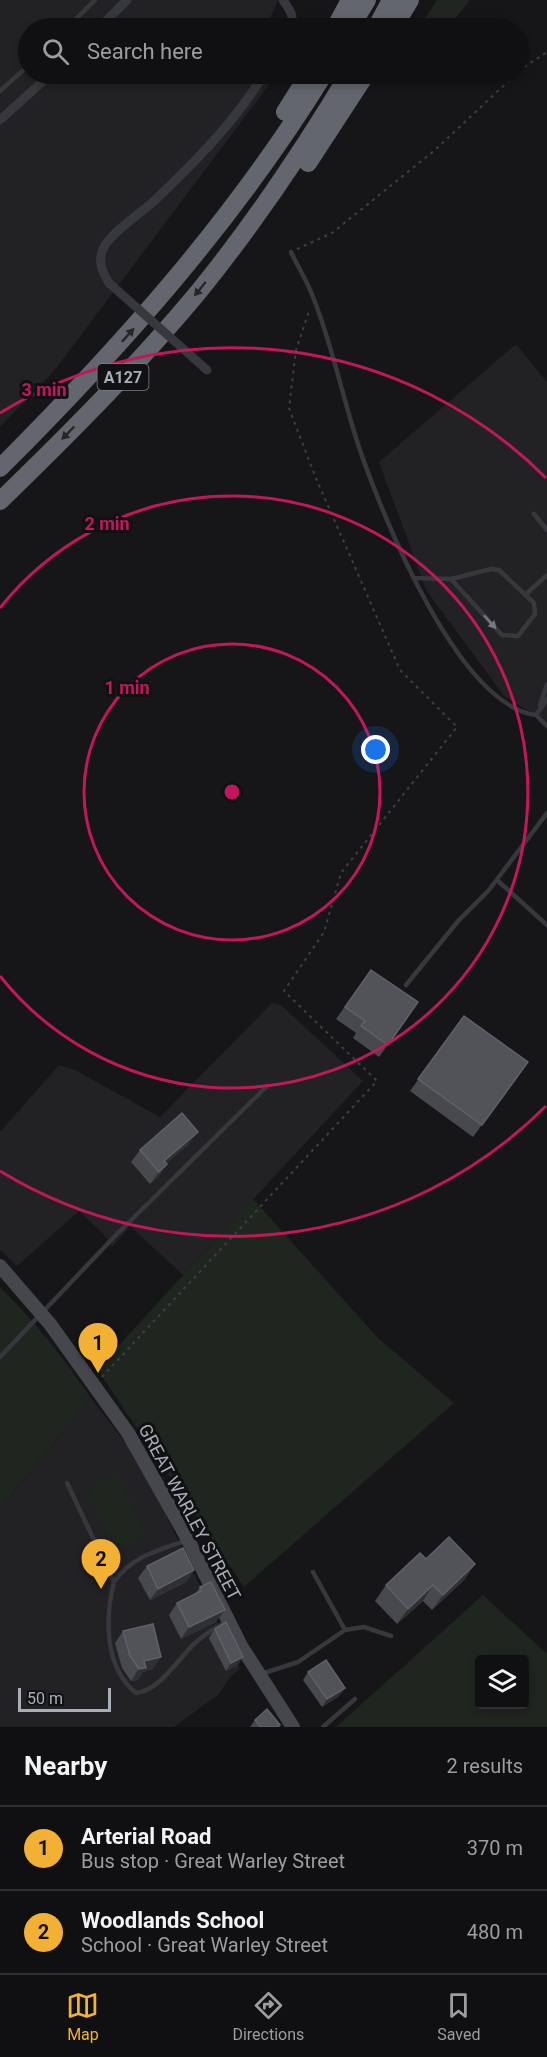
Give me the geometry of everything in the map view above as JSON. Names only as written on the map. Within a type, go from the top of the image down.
[{"type":"highway","points":[[340,18],[350,0]]},
{"type":"highway","points":[[357,18],[367,0]]},
{"type":"highway","points":[[381,18],[391,0]]},
{"type":"highway","points":[[399,18],[410,0]]},
{"type":"highway","points":[[194,258],[303,84]]},
{"type":"highway","name":"A127","points":[[0,468],[123,342],[194,258],[254,178],[317,84]]},
{"type":"highway","name":"A127","points":[[0,501],[125,374],[199,291],[308,142],[343,84]]},
{"type":"highway","points":[[236,243],[299,174],[359,84]]},
{"type":"main road","name":"GREAT WARLEY STREET","points":[[0,1266],[43,1314],[128,1433],[188,1540],[228,1621],[293,1727]]},
{"type":"street","points":[[109,18],[127,0]]},
{"type":"street","points":[[288,3],[292,18]]},
{"type":"street","points":[[0,120],[40,84]]},
{"type":"street","points":[[207,370],[109,283],[100,267],[99,258],[106,244],[154,201],[218,135],[258,84]]},
{"type":"lane","points":[[77,18],[95,0]]},
{"type":"lane","points":[[0,91],[18,75]]},
{"type":"lane","points":[[291,252],[313,297],[363,459],[414,578],[453,649],[487,688],[519,713],[536,715],[547,726]]},
{"type":"lane","points":[[534,514],[547,530]]},
{"type":"lane","points":[[414,578],[451,579],[491,569],[499,570],[534,603],[535,614],[518,636],[502,635],[451,579]]},
{"type":"lane","points":[[525,595],[547,575]]},
{"type":"lane","points":[[536,715],[547,684]]},
{"type":"lane","points":[[540,706],[547,699]]},
{"type":"lane","points":[[406,985],[459,920],[497,879],[547,813]]},
{"type":"lane","points":[[497,879],[547,925]]},
{"type":"lane","points":[[0,1358],[115,1236],[267,1086]]},
{"type":"lane","points":[[67,1483],[114,1582]]},
{"type":"lane","points":[[188,1540],[135,1561],[123,1569],[114,1582],[107,1614],[110,1644],[117,1669],[126,1685],[136,1693],[145,1692],[154,1686],[196,1642],[228,1621]]},
{"type":"lane","points":[[313,1572],[345,1630]]},
{"type":"lane","points":[[259,1674],[298,1662],[345,1630],[364,1628],[391,1636]]},
{"type":"lane","points":[[323,1727],[355,1699]]},
{"type":"path","points":[[529,64],[547,52]]},
{"type":"path","points":[[291,252],[332,233],[435,150],[504,84]]},
{"type":"path","points":[[94,1386],[377,1081],[284,991],[324,932],[341,873],[457,727],[400,670],[315,476],[289,408],[296,350],[313,297]]},
{"type":"shaded area","points":[[0,0],[278,0],[270,18],[18,18],[18,84],[269,84],[54,371],[0,427]]},
{"type":"shaded area","points":[[437,0],[470,0],[456,18],[425,18]]},
{"type":"shaded area","points":[[516,344],[547,382],[547,722],[504,696],[426,590],[379,462]]},
{"type":"shaded area","points":[[272,1003],[281,1005],[363,1081],[183,1275],[130,1226],[112,1247],[106,1237],[79,1211],[17,1266],[0,1250],[0,1132],[59,1065],[75,1070],[160,1117]]},
{"type":"shaded area","points":[[253,1199],[378,1338],[454,1403],[244,1587],[97,1369]]},
{"type":"shaded area","points":[[0,1287],[48,1340],[91,1398],[0,1508]]},
{"type":"shaded area","points":[[91,1398],[141,1463],[240,1669],[230,1677],[219,1694],[174,1727],[0,1727],[0,1508]]},
{"type":"shaded area","points":[[118,1476],[146,1534],[116,1548],[88,1490]]},
{"type":"shaded area","points":[[483,1595],[547,1654],[547,1727],[336,1727]]},
{"type":"building","points":[[371,970],[418,1002],[388,1045],[361,1026],[365,1021],[345,1007]]},
{"type":"building","points":[[464,1016],[528,1062],[482,1125],[418,1079]]},
{"type":"building","points":[[182,1113],[198,1132],[164,1161],[167,1164],[159,1172],[140,1150]]},
{"type":"building","points":[[449,1537],[475,1564],[443,1595],[433,1585],[408,1609],[386,1585],[420,1553],[426,1559]]},
{"type":"building","points":[[183,1548],[194,1570],[158,1589],[147,1566]]},
{"type":"building","points":[[211,1582],[225,1610],[189,1627],[177,1603],[201,1591],[200,1587]]},
{"type":"building","points":[[226,1622],[243,1657],[231,1663],[215,1629]]},
{"type":"building","points":[[153,1624],[161,1657],[144,1661],[146,1668],[139,1669],[130,1656],[123,1631]]},
{"type":"building","points":[[326,1660],[345,1688],[327,1699],[308,1672]]},
{"type":"building","points":[[267,1709],[280,1725],[278,1727],[261,1727],[255,1720]]},
{"type":"place","name":"Arterial Road","points":[[98,1373]]},
{"type":"place","name":"Woodlands School","points":[[101,1589]]}]
